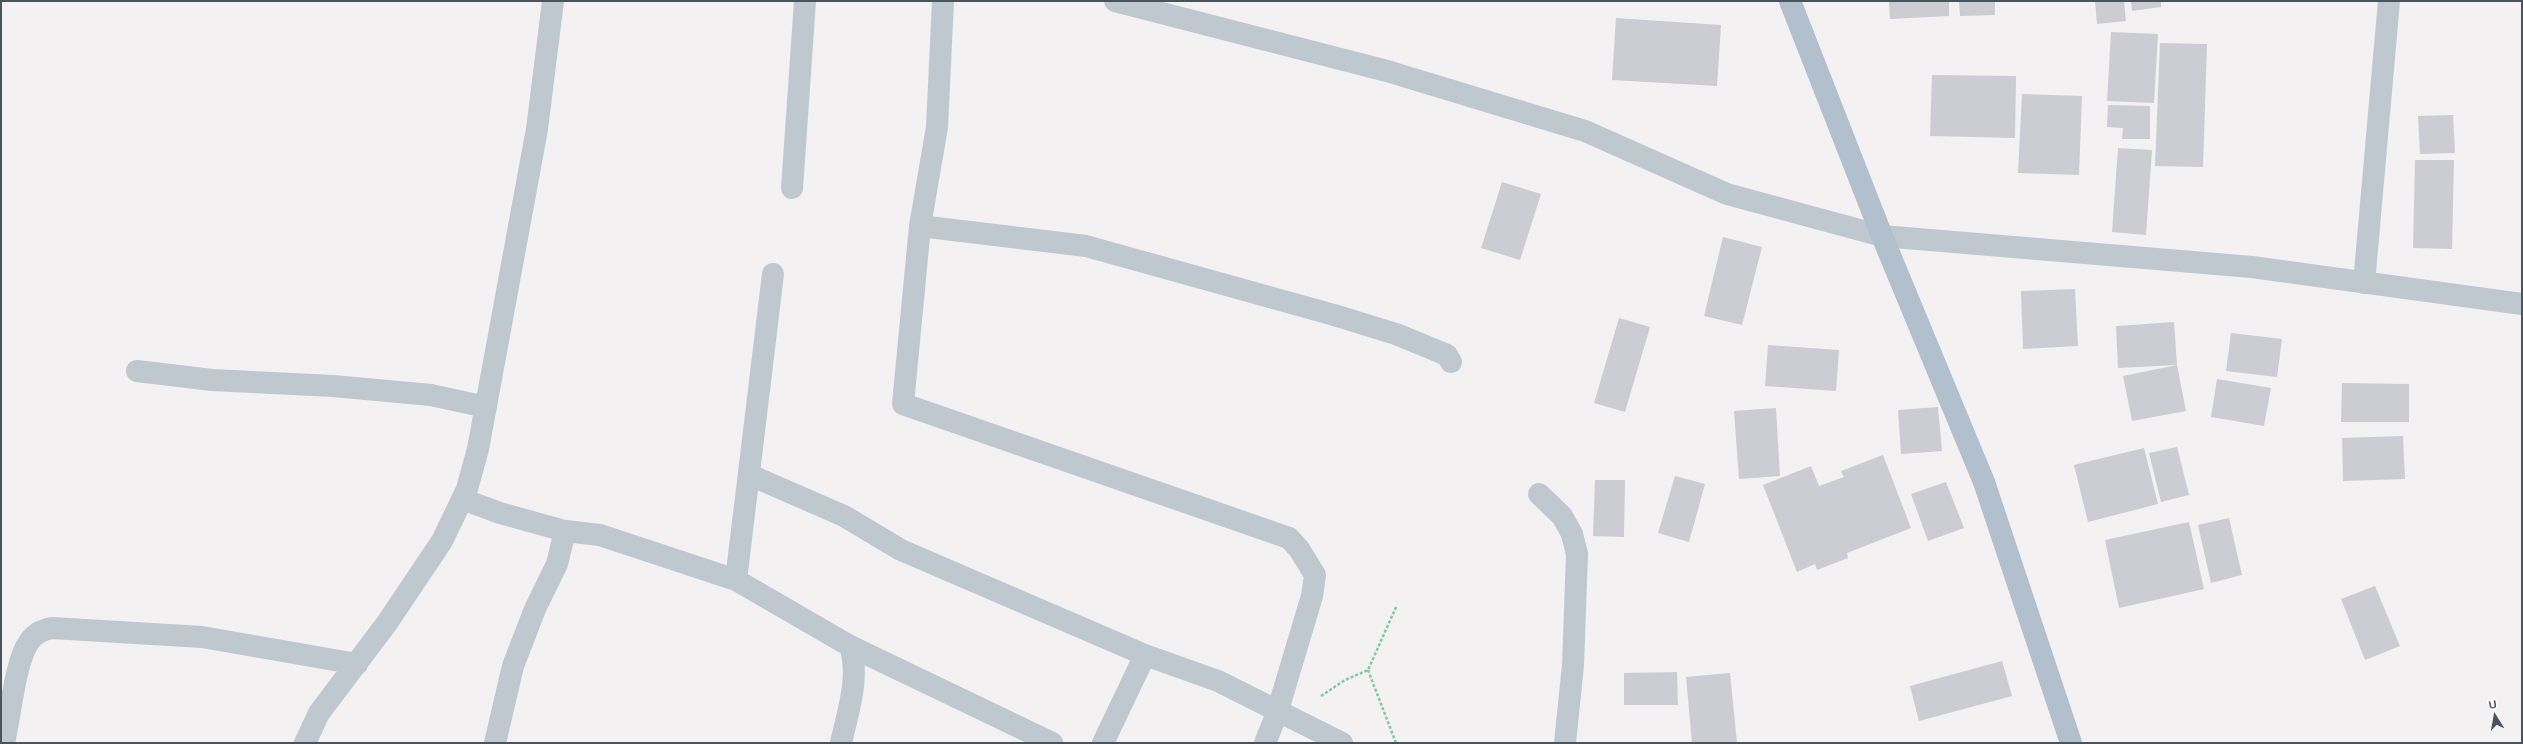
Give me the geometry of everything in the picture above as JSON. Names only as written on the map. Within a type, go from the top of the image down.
[{"type":"main road","points":[[1790,1],[1882,236],[1984,482],[2071,743]]},
{"type":"street","points":[[305,743],[319,713],[357,664],[442,541],[462,499],[478,449],[537,129],[553,1]]},
{"type":"street","points":[[792,188],[805,1]]},
{"type":"street","points":[[943,1],[937,127],[920,226],[903,404],[1289,538],[1300,549],[1314,575],[1312,596],[1277,713],[1265,743]]},
{"type":"street","points":[[1115,1],[1387,72],[1585,131],[1727,194],[1882,236],[2252,267],[2522,304]]},
{"type":"street","points":[[2364,283],[2389,1]]},
{"type":"street","points":[[920,226],[1086,246],[1389,332],[1447,355],[1451,362]]},
{"type":"street","points":[[736,580],[750,475],[773,274]]},
{"type":"street","points":[[137,371],[212,380],[333,386],[431,395],[486,407]]},
{"type":"street","points":[[750,475],[844,516],[901,550],[1145,655],[1218,681],[1277,713],[1299,720],[1342,743]]},
{"type":"street","points":[[1539,494],[1562,516],[1572,534],[1577,554],[1573,665],[1565,743]]},
{"type":"street","points":[[462,499],[500,513],[565,531],[600,535],[736,580],[850,646],[1052,743]]},
{"type":"street","points":[[495,743],[513,666],[535,610],[557,564],[565,531]]},
{"type":"street","points":[[4,743],[20,664],[27,643],[34,635],[43,630],[52,628],[202,637],[357,664]]},
{"type":"street","points":[[841,743],[854,682],[854,659],[850,646]]},
{"type":"street","points":[[1103,743],[1145,655]]},
{"type":"path","points":[[1299,720],[1325,692],[1368,670],[1397,605]]},
{"type":"path","points":[[1368,670],[1396,743]]},
{"type":"building","points":[[1889,1],[1949,1],[1949,16],[1890,19]]},
{"type":"building","points":[[1959,1],[1995,1],[1995,15],[1960,16]]},
{"type":"building","points":[[2095,1],[2124,1],[2126,21],[2097,24]]},
{"type":"building","points":[[2131,1],[2161,1],[2161,7],[2132,11]]},
{"type":"building","points":[[1616,18],[1721,25],[1717,86],[1612,80]]},
{"type":"building","points":[[2111,32],[2158,34],[2154,103],[2107,101]]},
{"type":"building","points":[[2160,43],[2207,44],[2203,167],[2155,166]]},
{"type":"building","points":[[1932,75],[2016,76],[2015,138],[1930,136]]},
{"type":"building","points":[[2022,94],[2082,96],[2079,175],[2018,173]]},
{"type":"building","points":[[2108,105],[2150,106],[2150,139],[2122,139],[2123,128],[2107,127]]},
{"type":"building","points":[[2453,115],[2455,153],[2420,154],[2418,116]]},
{"type":"building","points":[[2118,148],[2152,150],[2146,235],[2112,232]]},
{"type":"building","points":[[2415,160],[2454,160],[2452,249],[2413,248]]},
{"type":"building","points":[[1502,182],[1541,194],[1520,260],[1481,248]]},
{"type":"building","points":[[1723,237],[1762,247],[1742,325],[1704,316]]},
{"type":"building","points":[[2075,289],[2078,346],[2023,349],[2021,291]]},
{"type":"building","points":[[1619,318],[1650,327],[1625,412],[1594,403]]},
{"type":"building","points":[[2174,322],[2177,365],[2118,368],[2116,326]]},
{"type":"building","points":[[2231,333],[2282,339],[2277,377],[2226,371]]},
{"type":"building","points":[[1768,345],[1839,350],[1836,391],[1765,386]]},
{"type":"building","points":[[2177,365],[2186,411],[2132,421],[2123,376]]},
{"type":"building","points":[[2217,379],[2271,388],[2264,426],[2211,417]]},
{"type":"building","points":[[2342,383],[2409,384],[2409,422],[2341,422]]},
{"type":"building","points":[[1938,407],[1942,451],[1901,454],[1898,410]]},
{"type":"building","points":[[1776,408],[1780,476],[1739,479],[1734,411]]},
{"type":"building","points":[[2403,436],[2405,479],[2343,481],[2342,438]]},
{"type":"building","points":[[2177,447],[2189,495],[2161,502],[2149,453]]},
{"type":"building","points":[[2144,448],[2158,504],[2088,522],[2074,465]]},
{"type":"building","points":[[1883,455],[1911,528],[1847,553],[1848,558],[1817,570],[1815,564],[1797,572],[1763,485],[1811,466],[1819,486],[1844,477],[1841,471]]},
{"type":"building","points":[[1675,476],[1705,484],[1689,542],[1658,533]]},
{"type":"building","points":[[1595,480],[1625,480],[1624,537],[1593,536]]},
{"type":"building","points":[[1946,482],[1964,528],[1928,541],[1911,494]]},
{"type":"building","points":[[2229,518],[2242,575],[2211,583],[2198,525]]},
{"type":"building","points":[[2189,522],[2204,589],[2119,608],[2105,540]]},
{"type":"building","points":[[2375,586],[2400,646],[2365,660],[2341,599]]},
{"type":"building","points":[[2002,661],[2012,696],[1919,721],[1910,686]]},
{"type":"building","points":[[1677,672],[1678,705],[1624,705],[1624,673]]},
{"type":"building","points":[[1730,673],[1737,743],[1692,743],[1686,677]]}]
